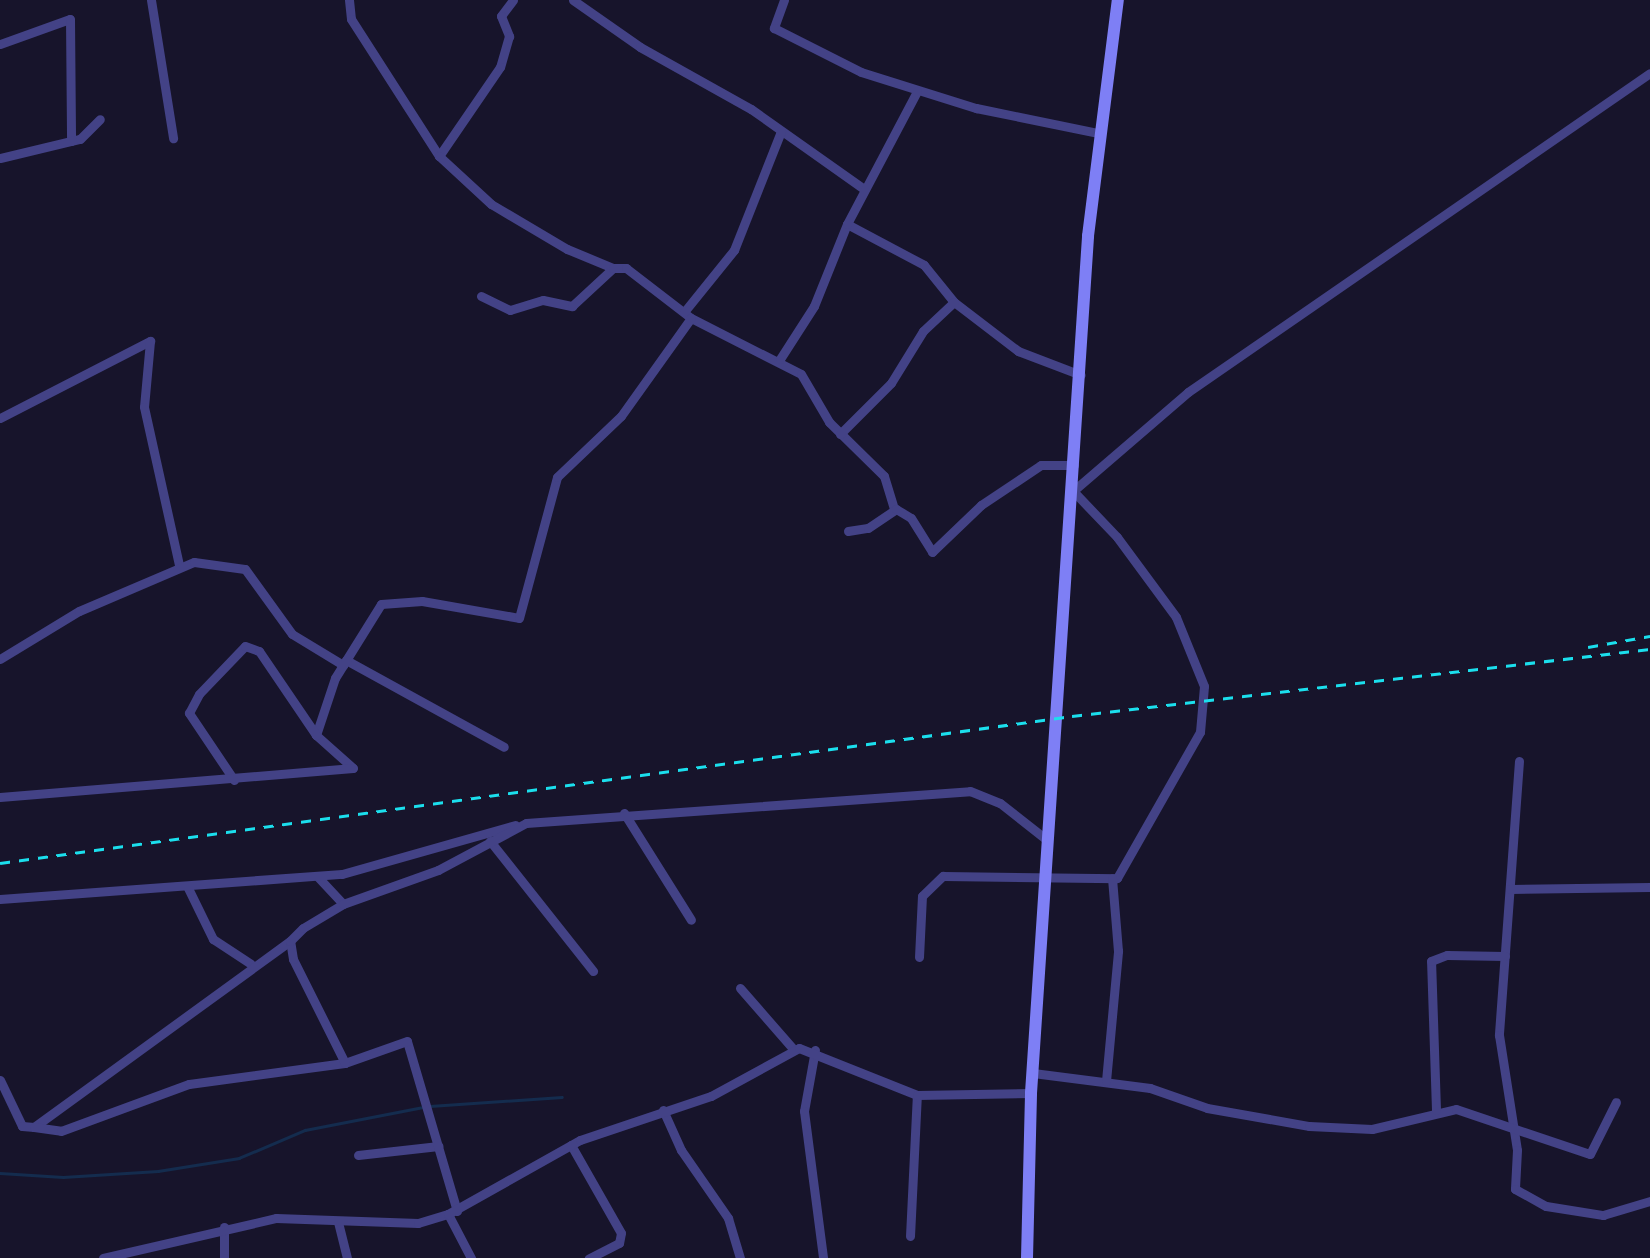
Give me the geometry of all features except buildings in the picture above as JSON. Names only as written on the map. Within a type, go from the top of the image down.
[{"type":"main road","points":[[1027,1258],[1031,1093],[1098,133],[1118,0]]},
{"type":"street","points":[[151,0],[173,138]]},
{"type":"street","points":[[349,0],[351,19],[439,156],[491,204],[614,268],[626,268],[687,315],[767,360],[780,359],[816,391],[839,434],[884,475],[894,509],[911,518],[932,552],[981,505],[1041,465],[1074,465]]},
{"type":"street","points":[[439,156],[500,67],[509,36],[501,16],[513,0]]},
{"type":"street","points":[[573,0],[781,131],[864,189]]},
{"type":"street","points":[[784,0],[772,22],[783,34],[917,91],[1098,133]]},
{"type":"street","points":[[0,44],[70,19],[71,141]]},
{"type":"street","points":[[919,957],[922,896],[938,877],[1001,872],[1046,879],[1112,878],[1124,868],[1199,732],[1205,693],[1175,617],[1117,537],[1073,491],[1188,392],[1650,73]]},
{"type":"street","points":[[780,359],[814,306],[847,224],[917,91]]},
{"type":"street","points":[[0,158],[71,141],[100,119]]},
{"type":"street","points":[[316,735],[344,662],[381,604],[390,601],[519,618],[556,477],[621,416],[687,315],[734,250],[781,131]]},
{"type":"street","points":[[847,224],[924,265],[954,302],[1018,351],[1081,374]]},
{"type":"street","points":[[481,296],[510,310],[543,300],[572,306],[614,268]]},
{"type":"street","points":[[839,434],[891,383],[917,338],[954,302]]},
{"type":"street","points":[[0,418],[150,341],[144,407],[179,565]]},
{"type":"street","points":[[848,531],[868,528],[894,509]]},
{"type":"street","points":[[0,659],[79,611],[179,565],[244,569],[292,634],[504,747]]},
{"type":"street","points":[[0,797],[234,780],[353,768],[316,735],[259,651],[245,646],[199,694],[190,713],[234,780]]},
{"type":"street","points":[[1518,761],[1499,1035],[1517,1150],[1515,1189],[1524,1198],[1604,1216],[1650,1202]]},
{"type":"street","points":[[0,899],[188,888],[317,876],[526,823],[624,813],[970,791],[1000,803],[1047,840]]},
{"type":"street","points":[[624,813],[691,920]]},
{"type":"street","points":[[34,1127],[251,964],[343,904],[438,870],[526,823]]},
{"type":"street","points":[[489,841],[593,971]]},
{"type":"street","points":[[317,876],[343,904]]},
{"type":"street","points":[[1106,1081],[1118,965],[1112,878]]},
{"type":"street","points":[[1510,889],[1650,887]]},
{"type":"street","points":[[188,888],[213,939],[251,964]]},
{"type":"street","points":[[290,941],[300,978],[345,1063]]},
{"type":"street","points":[[1436,1110],[1431,961],[1447,955],[1505,956]]},
{"type":"street","points":[[740,989],[794,1049]]},
{"type":"street","points":[[0,1080],[22,1126],[61,1131],[189,1084],[345,1063],[406,1040],[438,1146],[453,1213],[471,1258]]},
{"type":"street","points":[[104,1258],[224,1227],[276,1218],[418,1223],[453,1213],[572,1145],[663,1110],[710,1097],[794,1049],[815,1050],[917,1095],[1031,1093]]},
{"type":"street","points":[[815,1050],[804,1111],[823,1258]]},
{"type":"street","points":[[1033,1073],[1106,1081],[1246,1117],[1322,1127],[1372,1129],[1436,1110],[1469,1111],[1590,1154],[1616,1102]]},
{"type":"street","points":[[910,1236],[917,1095]]},
{"type":"street","points":[[663,1110],[681,1150],[720,1202],[740,1258]]},
{"type":"street","points":[[572,1145],[621,1233],[619,1243],[589,1258]]},
{"type":"street","points":[[358,1155],[438,1146]]},
{"type":"street","points":[[338,1222],[347,1258]]},
{"type":"street","points":[[224,1227],[224,1258]]},
{"type":"waterway","points":[[430,1106],[562,1097]]},
{"type":"waterway","points":[[0,1173],[63,1177],[158,1171],[239,1158],[305,1130],[423,1107]]},
{"type":"railway","points":[[1588,647],[1650,636]]},
{"type":"railway","points":[[0,863],[1072,716],[1650,649]]}]
